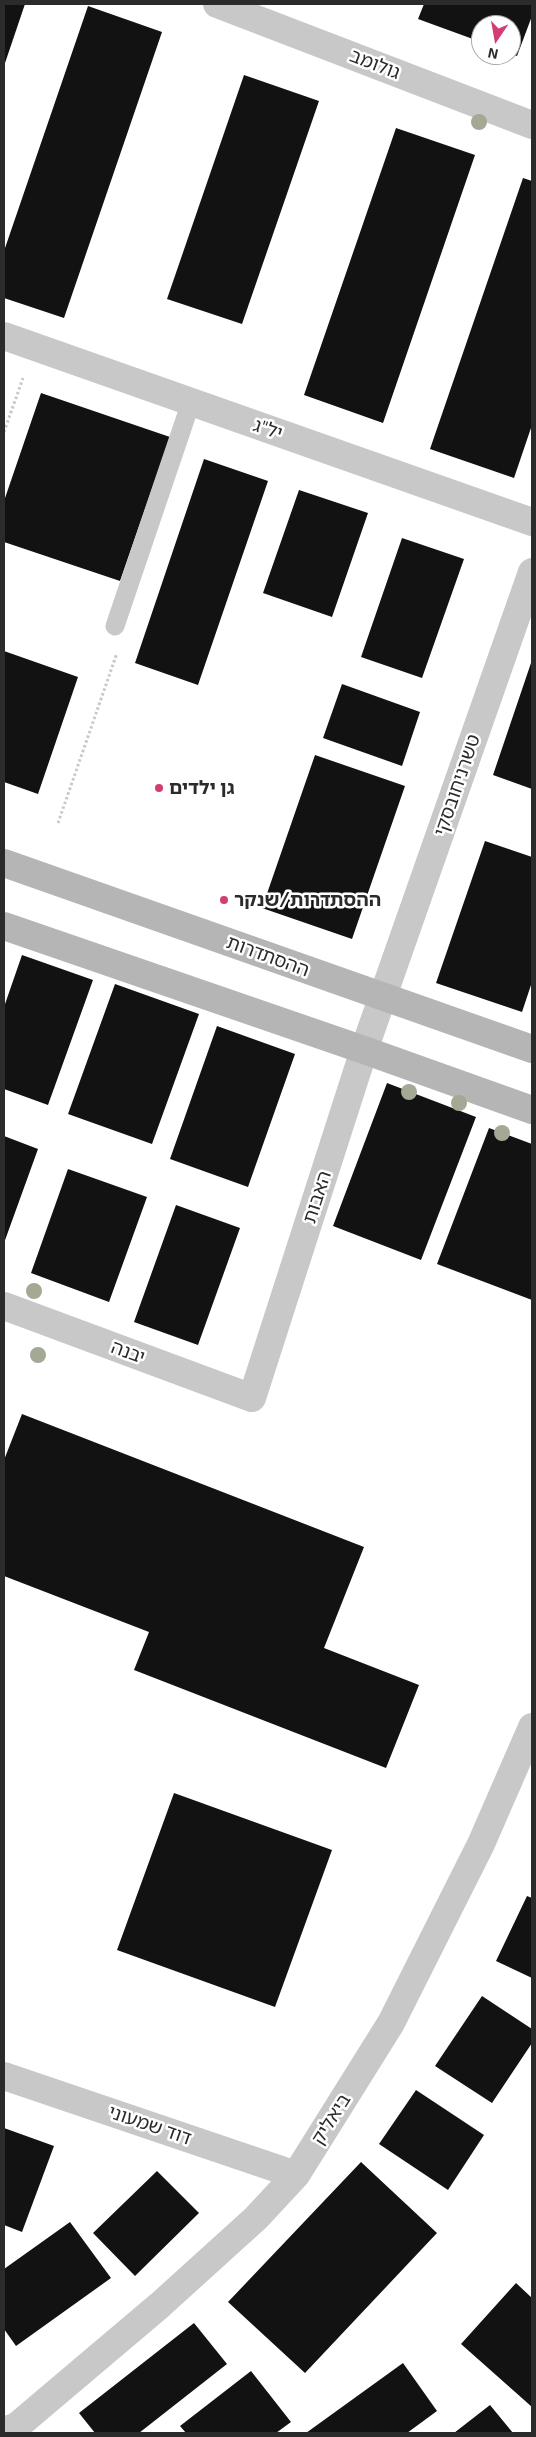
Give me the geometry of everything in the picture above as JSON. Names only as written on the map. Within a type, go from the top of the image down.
[{"type":"street","name":"גולומב","points":[[217,4],[532,125]]},
{"type":"street","name":"יל\"ג","points":[[4,336],[532,522]]},
{"type":"street","name":"טשרניחובסקי","points":[[382,997],[532,572]]},
{"type":"street","name":"ההסתדרות","points":[[4,863],[532,1049]]},
{"type":"street","points":[[4,926],[532,1110]]},
{"type":"street","name":"האבות","points":[[252,1398],[382,997]]},
{"type":"street","name":"יבנה","points":[[4,1306],[252,1398]]},
{"type":"street","name":"ביאליק","points":[[12,2430],[160,2305],[256,2218],[296,2175],[391,2023],[481,1844],[532,1727]]},
{"type":"street","name":"דוד שמעוני","points":[[4,2076],[296,2175]]},
{"type":"lane","points":[[115,626],[191,402]]},
{"type":"path","points":[[4,432],[34,347]]},
{"type":"building","points":[[4,4],[25,4],[4,66]]},
{"type":"building","points":[[424,4],[532,4],[532,16],[521,45],[521,15],[471,15],[471,38],[418,19]]},
{"type":"building","points":[[88,6],[162,32],[64,318],[4,298],[4,251]]},
{"type":"building","points":[[244,75],[319,101],[242,324],[167,299]]},
{"type":"building","points":[[396,128],[475,155],[383,423],[304,395]]},
{"type":"building","points":[[523,178],[532,181],[532,425],[514,478],[430,449]]},
{"type":"building","points":[[41,393],[170,437],[120,581],[4,542],[4,501]]},
{"type":"building","points":[[204,459],[268,481],[198,685],[135,663]]},
{"type":"building","points":[[299,490],[368,513],[332,617],[263,593]]},
{"type":"building","points":[[402,538],[464,559],[422,678],[361,657]]},
{"type":"building","points":[[4,651],[78,677],[38,794],[4,782]]},
{"type":"building","points":[[532,660],[532,789],[493,775]]},
{"type":"building","points":[[342,684],[420,712],[402,766],[323,738]]},
{"type":"building","points":[[315,755],[405,786],[352,939],[262,908]]},
{"type":"building","points":[[485,841],[532,857],[532,982],[522,1012],[436,983]]},
{"type":"building","points":[[22,955],[93,980],[48,1105],[4,1089],[4,1007]]},
{"type":"building","points":[[115,984],[199,1014],[152,1144],[68,1114]]},
{"type":"building","points":[[217,1026],[295,1054],[248,1187],[170,1159]]},
{"type":"building","points":[[387,1083],[476,1117],[421,1260],[333,1226]]},
{"type":"building","points":[[489,1128],[532,1144],[532,1300],[437,1264]]},
{"type":"building","points":[[4,1136],[38,1149],[4,1243]]},
{"type":"building","points":[[68,1169],[147,1197],[109,1302],[31,1273]]},
{"type":"building","points":[[176,1205],[240,1228],[198,1345],[134,1322]]},
{"type":"building","points":[[22,1414],[364,1547],[324,1648],[419,1685],[386,1768],[134,1670],[149,1632],[4,1576],[4,1460]]},
{"type":"building","points":[[174,1793],[332,1850],[275,2007],[117,1950]]},
{"type":"building","points":[[527,1896],[532,1898],[532,1978],[496,1961]]},
{"type":"building","points":[[482,1996],[532,2029],[532,2043],[492,2103],[435,2066]]},
{"type":"building","points":[[416,2090],[484,2135],[448,2190],[379,2144]]},
{"type":"building","points":[[4,2128],[54,2146],[22,2232],[4,2225]]},
{"type":"building","points":[[361,2162],[437,2233],[305,2373],[228,2302]]},
{"type":"building","points":[[157,2171],[199,2213],[135,2276],[93,2233]]},
{"type":"building","points":[[70,2222],[111,2278],[16,2346],[4,2329],[4,2269]]},
{"type":"building","points":[[516,2283],[532,2298],[532,2407],[461,2344]]},
{"type":"building","points":[[194,2323],[227,2364],[139,2433],[95,2433],[79,2413]]},
{"type":"building","points":[[403,2363],[437,2411],[407,2433],[306,2433]]},
{"type":"building","points":[[251,2371],[291,2422],[276,2433],[186,2433],[180,2426]]},
{"type":"building","points":[[490,2405],[513,2433],[454,2433]]},
{"type":"place","name":"גן ילדים","points":[[159,788]]},
{"type":"place","name":"ההסתדרות/שנקר","points":[[224,900]]}]
